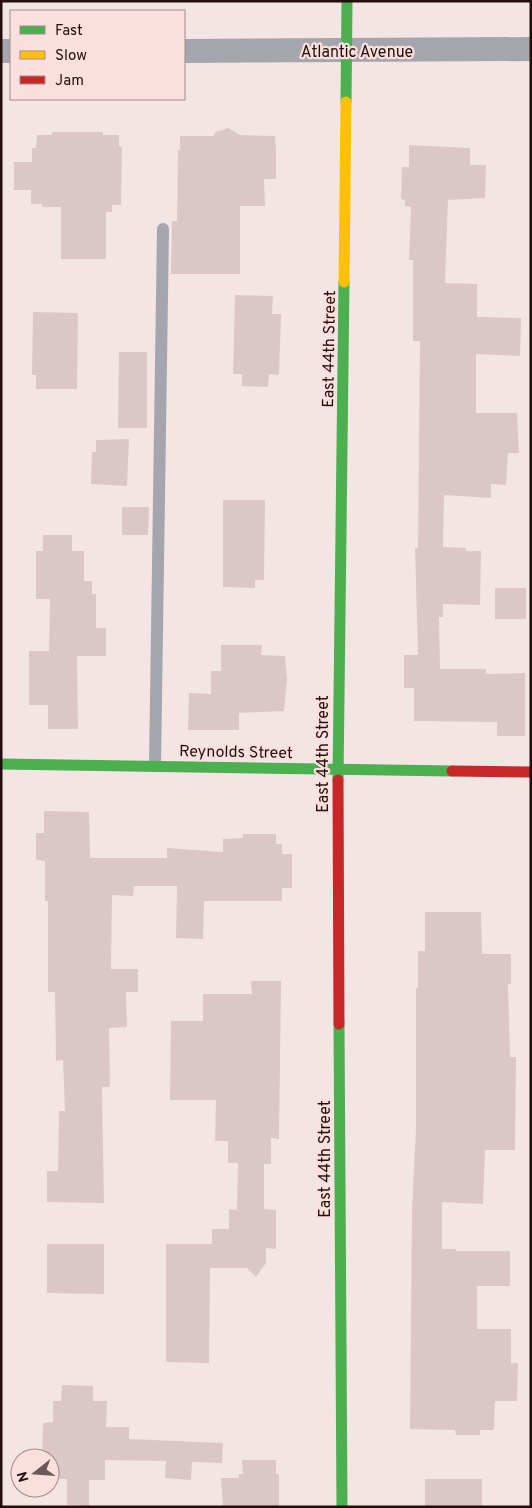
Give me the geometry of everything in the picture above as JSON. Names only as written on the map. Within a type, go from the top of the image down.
[{"type":"street","name":"East 44th Street","points":[[342,1507],[338,769],[348,52],[347,1]]},
{"type":"street","name":"Atlantic Avenue","points":[[185,52],[531,50]]},
{"type":"street","name":"Reynolds Street","points":[[1,764],[531,772]]},
{"type":"lane","points":[[155,766],[163,229]]},
{"type":"building","points":[[228,128],[240,135],[275,136],[276,179],[264,179],[265,206],[240,206],[240,274],[171,274],[172,221],[177,221],[178,150],[180,150],[180,136],[213,136],[216,132]]},
{"type":"building","points":[[52,132],[103,132],[103,135],[119,135],[119,146],[122,147],[121,205],[112,205],[112,212],[106,212],[106,259],[61,259],[61,207],[42,207],[42,204],[31,204],[31,190],[14,190],[14,162],[32,162],[32,148],[36,148],[37,135],[52,135]]},
{"type":"building","points":[[409,145],[470,148],[470,165],[486,165],[485,198],[448,200],[445,283],[477,284],[477,317],[521,318],[520,356],[476,354],[476,413],[517,413],[519,453],[508,453],[506,485],[491,484],[491,498],[444,495],[443,547],[466,548],[466,551],[481,551],[480,605],[443,604],[443,617],[439,617],[440,669],[486,669],[486,674],[525,673],[525,736],[497,736],[497,722],[414,721],[414,688],[404,688],[404,655],[418,655],[415,548],[418,548],[420,341],[413,341],[413,260],[409,260],[411,207],[405,206],[405,200],[401,199],[402,167],[409,167]]},
{"type":"building","points":[[235,295],[273,296],[272,314],[281,314],[279,375],[269,374],[268,387],[242,386],[242,374],[233,374]]},
{"type":"building","points":[[33,312],[78,313],[77,389],[36,389],[36,375],[32,375]]},
{"type":"building","points":[[119,352],[147,352],[147,428],[118,428]]},
{"type":"building","points":[[129,439],[127,486],[91,484],[92,452],[96,452],[96,440]]},
{"type":"building","points":[[223,500],[265,500],[264,580],[255,580],[255,588],[223,587]]},
{"type":"building","points":[[122,507],[149,507],[148,535],[122,535]]},
{"type":"building","points":[[43,535],[72,535],[72,551],[84,551],[84,581],[92,581],[92,594],[96,594],[96,628],[106,628],[106,656],[77,656],[78,729],[48,729],[48,705],[29,705],[29,651],[49,651],[50,599],[36,599],[36,551],[43,551]]},
{"type":"building","points":[[495,588],[526,588],[526,619],[495,619]]},
{"type":"building","points":[[221,645],[262,645],[261,655],[285,656],[287,679],[284,711],[239,713],[239,730],[188,730],[189,693],[211,694],[211,671],[221,671]]},
{"type":"building","points":[[44,811],[89,812],[90,858],[167,858],[167,848],[223,852],[223,839],[243,838],[243,834],[276,834],[276,844],[282,844],[282,854],[292,854],[292,888],[282,888],[282,901],[204,901],[203,939],[176,938],[177,886],[134,886],[133,896],[112,895],[111,969],[138,969],[138,992],[126,992],[127,1027],[109,1028],[110,1087],[102,1087],[104,1203],[47,1202],[47,1171],[58,1171],[59,1111],[65,1111],[63,1060],[56,1061],[55,992],[48,992],[48,901],[45,901],[45,861],[36,860],[36,833],[44,833]]},
{"type":"building","points":[[425,912],[481,912],[482,954],[511,954],[511,984],[508,984],[510,1057],[516,1057],[515,1150],[485,1150],[483,1204],[442,1202],[442,1249],[456,1249],[456,1251],[510,1251],[510,1286],[477,1286],[477,1329],[511,1329],[511,1363],[518,1363],[517,1401],[495,1401],[494,1430],[480,1430],[480,1435],[456,1435],[455,1430],[410,1429],[412,1211],[416,1128],[416,988],[418,988],[418,951],[425,951]]},
{"type":"building","points":[[251,981],[281,981],[279,1139],[271,1138],[271,1164],[264,1164],[264,1209],[276,1210],[276,1249],[266,1248],[266,1263],[256,1277],[247,1268],[210,1268],[209,1363],[166,1362],[166,1244],[212,1244],[212,1229],[229,1229],[229,1209],[237,1210],[238,1163],[228,1163],[228,1141],[215,1141],[216,1100],[170,1100],[171,1021],[203,1021],[203,994],[252,994]]},
{"type":"building","points":[[47,1244],[104,1244],[104,1294],[47,1293]]},
{"type":"building","points":[[62,1385],[93,1386],[93,1401],[107,1401],[106,1427],[129,1427],[129,1439],[223,1443],[222,1463],[192,1462],[191,1480],[165,1478],[166,1461],[105,1460],[105,1480],[89,1480],[89,1506],[67,1505],[67,1479],[60,1479],[60,1448],[42,1448],[43,1423],[53,1422],[53,1401],[61,1401]]},
{"type":"building","points":[[242,1460],[276,1460],[276,1474],[279,1474],[279,1507],[223,1507],[221,1478],[239,1478],[239,1474],[243,1474]]},
{"type":"building","points":[[425,1479],[482,1479],[482,1507],[425,1507]]},
{"type":"traffic: fast","points":[[346,102],[347,1]]},
{"type":"traffic: fast","points":[[338,780],[344,282]]},
{"type":"traffic: fast","points":[[1,764],[452,771]]},
{"type":"traffic: fast","points":[[339,1024],[342,1507]]},
{"type":"traffic: slow","points":[[344,282],[346,102]]},
{"type":"traffic: jam","points":[[452,771],[531,772]]},
{"type":"traffic: jam","points":[[338,780],[339,1024]]}]
